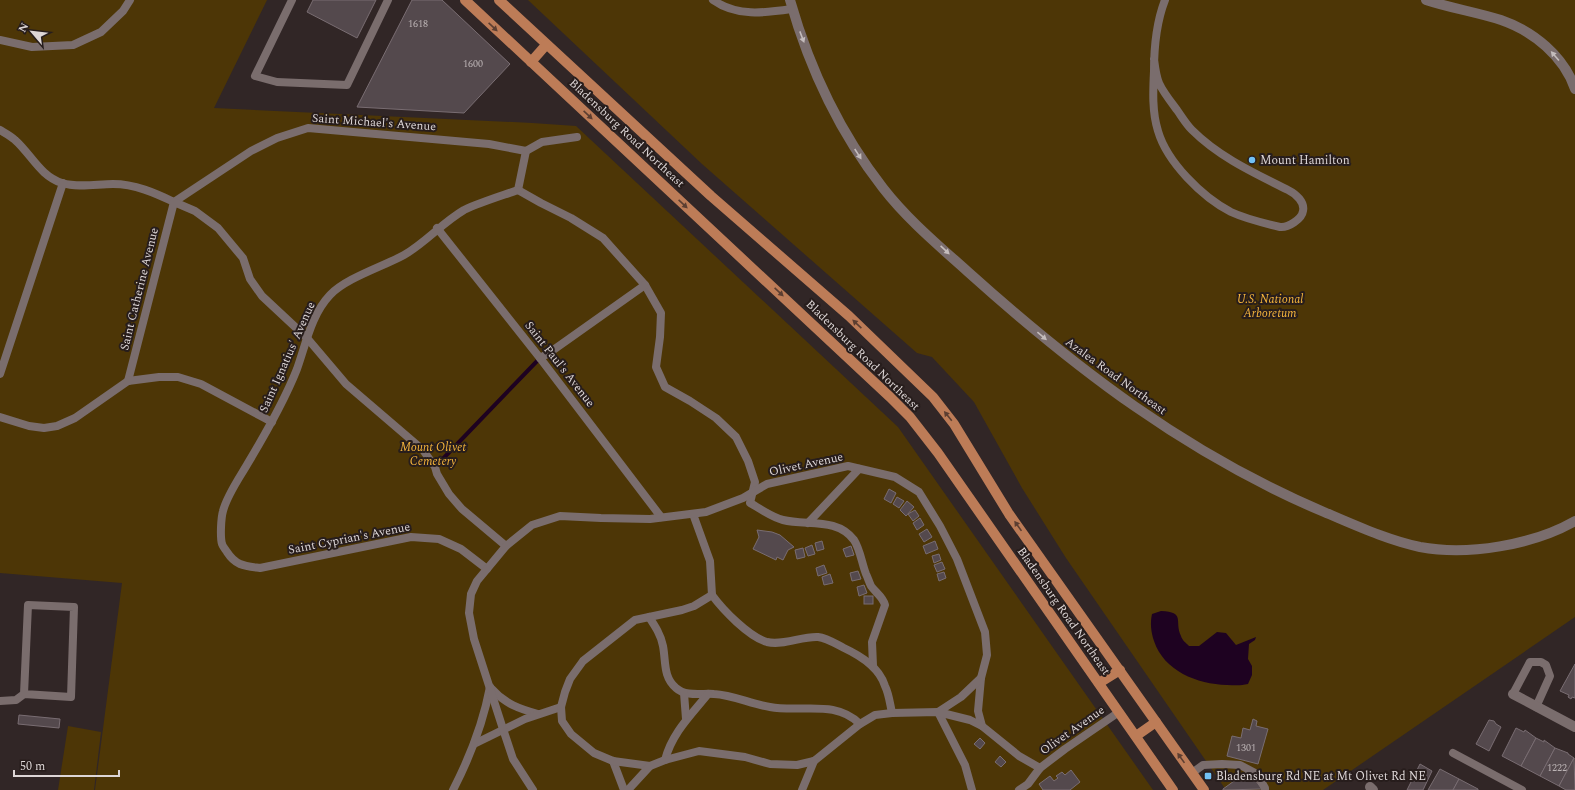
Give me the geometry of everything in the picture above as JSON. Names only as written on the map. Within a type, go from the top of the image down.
[{"type":"main road","name":"Bladensburg Road Northeast","points":[[465,0],[910,417],[938,453],[1174,790]]},
{"type":"main road","name":"Bladensburg Road Northeast","points":[[499,0],[710,196],[849,316],[932,397],[954,424],[1010,514],[1204,790]]},
{"type":"main road","points":[[531,62],[546,45]]},
{"type":"main road","points":[[1099,683],[1120,670]]},
{"type":"main road","points":[[1136,736],[1156,722]]},
{"type":"street","points":[[1426,0],[1502,20],[1524,31],[1543,44],[1558,59],[1568,73],[1575,89]]},
{"type":"street","name":"Azalea Road Northeast","points":[[791,4],[817,75],[833,111],[860,157],[886,192],[930,236],[1001,301],[1058,349],[1161,425],[1215,459],[1263,484],[1388,538],[1420,547],[1444,550],[1509,545],[1538,538],[1559,530],[1575,521]]},
{"type":"street","points":[[1513,694],[1575,727]]},
{"type":"lane","points":[[0,40],[32,47],[73,45],[102,32],[123,11],[130,0]]},
{"type":"lane","points":[[292,0],[254,76],[277,82],[347,85],[388,0]]},
{"type":"lane","points":[[713,0],[733,10],[747,13],[767,12],[791,4]]},
{"type":"lane","points":[[1154,59],[1158,82],[1171,103],[1190,128],[1209,145],[1234,162],[1293,192],[1302,201],[1303,211],[1300,217],[1292,224],[1283,227],[1260,223],[1232,212],[1216,203],[1181,170],[1166,149],[1157,130],[1153,103],[1154,59],[1157,25],[1165,0]]},
{"type":"lane","name":"Saint Michael's Avenue","points":[[174,202],[251,151],[277,138],[308,128],[489,144],[526,152]]},
{"type":"lane","points":[[0,130],[15,140],[49,177],[62,183],[89,186],[115,184],[157,194],[195,211],[218,228],[243,258],[250,279],[262,296],[307,338],[346,384],[423,450],[435,467],[437,474],[449,494],[462,509],[506,546]]},
{"type":"lane","points":[[577,137],[542,142],[526,152],[518,190],[540,203],[571,218],[604,238],[645,285],[661,313],[660,337],[656,367],[665,387],[716,418],[736,437],[748,461],[755,482],[750,503],[768,514],[782,520],[831,524],[846,532],[855,541],[863,568],[871,586],[883,600],[885,605],[872,642],[873,666]]},
{"type":"lane","points":[[0,374],[62,183]]},
{"type":"lane","name":"Saint Ignatius' Avenue","points":[[233,561],[222,544],[221,525],[223,511],[233,489],[272,422],[296,370],[319,309],[340,285],[384,266],[406,254],[437,228],[465,210],[518,190]]},
{"type":"lane","name":"Saint Catherine Avenue","points":[[128,381],[174,202]]},
{"type":"lane","name":"Saint Paul's Avenue","points":[[437,228],[540,358],[661,517]]},
{"type":"lane","points":[[540,358],[645,285]]},
{"type":"lane","points":[[0,417],[29,426],[44,428],[57,426],[75,418],[128,381],[159,376],[178,377],[201,384],[272,422]]},
{"type":"lane","name":"Olivet Avenue","points":[[532,790],[513,759],[474,640],[469,613],[470,594],[477,581],[506,546],[532,525],[560,516],[601,518],[661,517],[706,512],[742,498],[767,484],[848,466],[895,477],[919,492],[940,526],[957,559],[985,632],[987,655],[981,678],[978,711],[982,726],[1019,756],[1040,768],[1065,748],[1119,712]]},
{"type":"lane","points":[[808,523],[859,469]]},
{"type":"lane","points":[[693,514],[710,560],[712,595],[721,607],[753,636],[768,642],[820,637],[854,653],[873,666],[885,685],[892,713]]},
{"type":"lane","name":"Saint Cyprian's Avenue","points":[[233,561],[246,566],[260,568],[411,537],[439,540],[461,549],[487,569]]},
{"type":"lane","points":[[650,766],[613,761],[594,753],[571,734],[562,721],[561,707],[565,692],[570,679],[583,661],[636,620],[694,606],[712,595]]},
{"type":"lane","points":[[0,701],[16,700],[24,694],[71,697],[74,607],[28,605],[24,694]]},
{"type":"lane","points":[[648,617],[658,632],[663,647],[664,664],[668,680],[684,694],[726,696],[756,705],[773,708],[808,707],[832,709],[860,724]]},
{"type":"lane","points":[[1513,694],[1530,662],[1541,662],[1546,665],[1550,676],[1536,707]]},
{"type":"lane","points":[[938,712],[961,697],[981,678]]},
{"type":"lane","points":[[490,687],[500,698],[514,707],[538,714]]},
{"type":"lane","points":[[453,790],[474,744],[485,713],[490,687]]},
{"type":"lane","points":[[684,694],[686,719]]},
{"type":"lane","points":[[665,760],[668,748],[686,719],[708,694]]},
{"type":"lane","points":[[474,744],[503,729],[538,714],[561,707]]},
{"type":"lane","points":[[938,712],[965,765],[972,790]]},
{"type":"lane","points":[[628,790],[650,766],[665,760],[699,751],[745,757],[770,764],[797,765],[814,761],[860,724],[874,715],[938,712],[970,720],[982,726]]},
{"type":"lane","points":[[1453,753],[1522,790]]},
{"type":"lane","points":[[613,761],[624,790]]},
{"type":"lane","points":[[802,790],[814,761]]},
{"type":"lane","points":[[1192,773],[1203,765],[1240,765],[1256,774],[1265,790]]},
{"type":"lane","points":[[1019,790],[1028,784],[1040,768]]},
{"type":"green space","name":"Mount Olivet Cemetery","points":[[0,0],[267,0],[214,108],[576,126],[898,427],[1153,790],[95,790],[122,583],[0,573]]},
{"type":"green space","name":"U.S. National Arboretum","points":[[528,0],[1575,0],[1575,617],[1323,790],[1226,790],[1066,558],[1022,488],[974,402],[932,357],[917,353],[702,164]]},
{"type":"green space","points":[[68,726],[101,732],[94,790],[58,790]]},
{"type":"shaded area","points":[[1161,611],[1174,613],[1176,615],[1178,618],[1179,631],[1184,641],[1189,646],[1199,646],[1217,632],[1226,633],[1236,645],[1256,637],[1255,640],[1249,644],[1248,659],[1252,666],[1252,675],[1248,684],[1227,685],[1204,682],[1193,679],[1174,668],[1165,660],[1159,651],[1152,634],[1152,614]]},
{"type":"building","points":[[313,0],[376,0],[357,38],[307,12]]},
{"type":"building","points":[[412,0],[442,0],[510,64],[464,113],[357,107]]},
{"type":"building","points":[[889,489],[896,493],[891,503],[884,499]]},
{"type":"building","points":[[897,497],[904,501],[899,508],[893,504]]},
{"type":"building","points":[[907,501],[914,507],[906,516],[900,510]]},
{"type":"building","points":[[915,510],[919,516],[913,521],[908,514]]},
{"type":"building","points":[[920,518],[924,525],[917,530],[913,523]]},
{"type":"building","points":[[927,529],[932,537],[924,542],[919,534]]},
{"type":"building","points":[[757,530],[772,532],[780,535],[794,547],[788,550],[783,560],[777,557],[776,560],[753,549],[759,537]]},
{"type":"building","points":[[822,541],[824,549],[817,551],[815,543]]},
{"type":"building","points":[[935,541],[938,549],[926,554],[923,546]]},
{"type":"building","points":[[812,545],[815,554],[808,556],[805,548]]},
{"type":"building","points":[[851,546],[854,555],[846,557],[843,549]]},
{"type":"building","points":[[803,548],[805,557],[797,559],[795,550]]},
{"type":"building","points":[[939,554],[941,560],[934,563],[932,556]]},
{"type":"building","points":[[942,562],[945,569],[937,572],[934,565]]},
{"type":"building","points":[[824,565],[827,573],[818,576],[816,568]]},
{"type":"building","points":[[858,571],[861,579],[852,581],[850,573]]},
{"type":"building","points":[[944,572],[946,578],[939,581],[937,574]]},
{"type":"building","points":[[830,574],[833,583],[824,585],[822,577]]},
{"type":"building","points":[[864,585],[867,593],[859,596],[857,587]]},
{"type":"building","points":[[864,596],[873,596],[873,604],[864,604]]},
{"type":"building","points":[[1575,664],[1575,698],[1572,697],[1571,699],[1568,697],[1569,695],[1560,691]]},
{"type":"building","points":[[19,715],[60,719],[59,728],[18,724]]},
{"type":"building","points":[[1253,719],[1257,721],[1256,726],[1268,729],[1258,764],[1227,756],[1232,736],[1241,738],[1243,728],[1250,730]]},
{"type":"building","points":[[1489,720],[1494,721],[1501,727],[1489,751],[1476,744]]},
{"type":"building","points":[[1516,728],[1524,732],[1525,730],[1536,738],[1521,766],[1502,756]]},
{"type":"building","points":[[980,738],[985,743],[980,749],[974,744]]},
{"type":"building","points":[[1536,738],[1544,742],[1544,740],[1555,748],[1540,776],[1521,766]]},
{"type":"building","points":[[1555,748],[1568,753],[1574,758],[1559,786],[1540,776]]},
{"type":"building","points":[[1000,756],[1006,762],[1001,767],[995,762]]},
{"type":"building","points":[[1574,758],[1575,790],[1566,790],[1559,786]]},
{"type":"building","points":[[1420,764],[1432,771],[1423,790],[1407,790]]},
{"type":"building","points":[[1440,769],[1459,779],[1453,790],[1428,790]]},
{"type":"building","points":[[1071,770],[1080,782],[1070,790],[1043,790],[1039,784],[1050,776],[1054,781],[1058,778],[1056,776],[1062,772],[1065,775]]},
{"type":"building","points":[[1248,771],[1262,789],[1223,790],[1223,789]]},
{"type":"building","points":[[1459,779],[1478,789],[1478,790],[1453,790]]},
{"type":"waterway","points":[[435,467],[540,358]]},
{"type":"place","name":"Mount Hamilton","points":[[1252,160]]},
{"type":"place","name":"Bladensburg Rd NE at Mt Olivet Rd NE","points":[[1208,776]]}]
